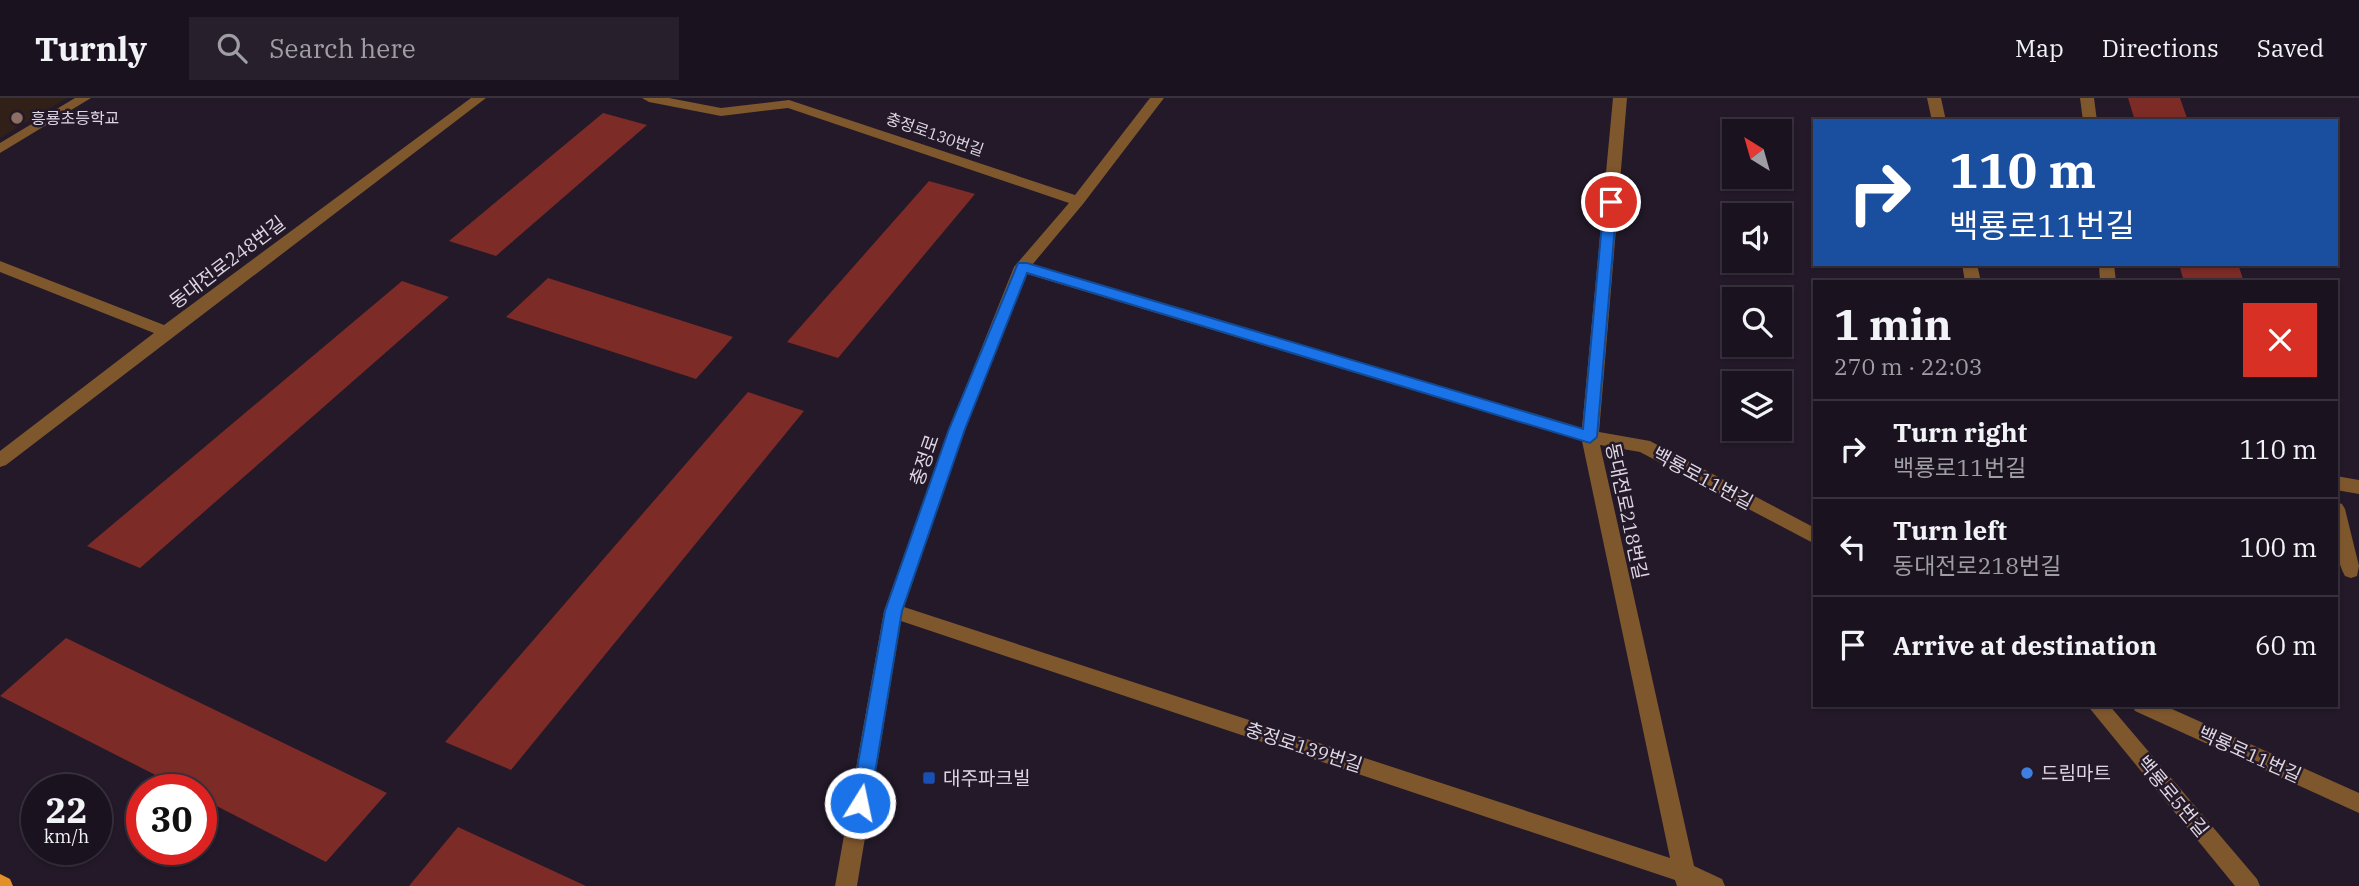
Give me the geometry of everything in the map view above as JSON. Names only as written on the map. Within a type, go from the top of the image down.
[{"type":"street","points":[[0,149],[84,98]]},
{"type":"street","name":"동대전로248번길","points":[[0,460],[166,332],[480,98]]},
{"type":"street","points":[[649,98],[721,112],[792,101]]},
{"type":"street","name":"충정로","points":[[846,886],[893,611],[957,429],[1022,267],[1078,201],[1157,98]]},
{"type":"street","name":"동대전로218번길","points":[[1620,98],[1590,437],[1686,880]]},
{"type":"street","points":[[1934,98],[1939,119]]},
{"type":"street","points":[[2087,98],[2090,119]]},
{"type":"street","name":"충정로130번길","points":[[792,101],[1078,201]]},
{"type":"street","points":[[0,266],[166,332]]},
{"type":"street","name":"백룡로11번길","points":[[1022,267],[1590,437],[1644,446],[1813,536]]},
{"type":"street","points":[[2338,483],[2359,487]]},
{"type":"street","points":[[2338,519],[2349,571]]},
{"type":"street","name":"충정로139번길","points":[[893,611],[1686,880],[1714,886]]},
{"type":"street","name":"백룡로5번길","points":[[2099,707],[2249,886]]},
{"type":"street","name":"백룡로11번길","points":[[2146,707],[2359,803]]},
{"type":"shaded area","name":"흥룡초등학교","points":[[0,98],[67,98],[0,138]]},
{"type":"building","points":[[2128,98],[2180,98],[2187,119],[2134,119]]},
{"type":"building","points":[[603,113],[647,125],[496,256],[449,241]]},
{"type":"building","points":[[929,181],[975,194],[838,358],[787,342]]},
{"type":"building","points":[[2180,266],[2239,266],[2243,280],[2183,280]]},
{"type":"building","points":[[548,278],[733,337],[696,379],[506,317]]},
{"type":"building","points":[[402,281],[449,297],[140,568],[87,546]]},
{"type":"building","points":[[748,392],[804,411],[511,770],[445,742]]},
{"type":"building","points":[[66,638],[387,793],[326,862],[217,806],[217,774],[153,774],[0,696]]},
{"type":"building","points":[[458,827],[586,886],[409,886]]},
{"type":"place","name":"흥룡초등학교","points":[[17,118]]},
{"type":"place","name":"드림마트","points":[[2027,773]]},
{"type":"place","name":"대주파크빌","points":[[929,778]]},
{"type":"route","points":[[860,803],[893,611],[957,429],[1022,267],[1590,437],[1611,202]]}]
